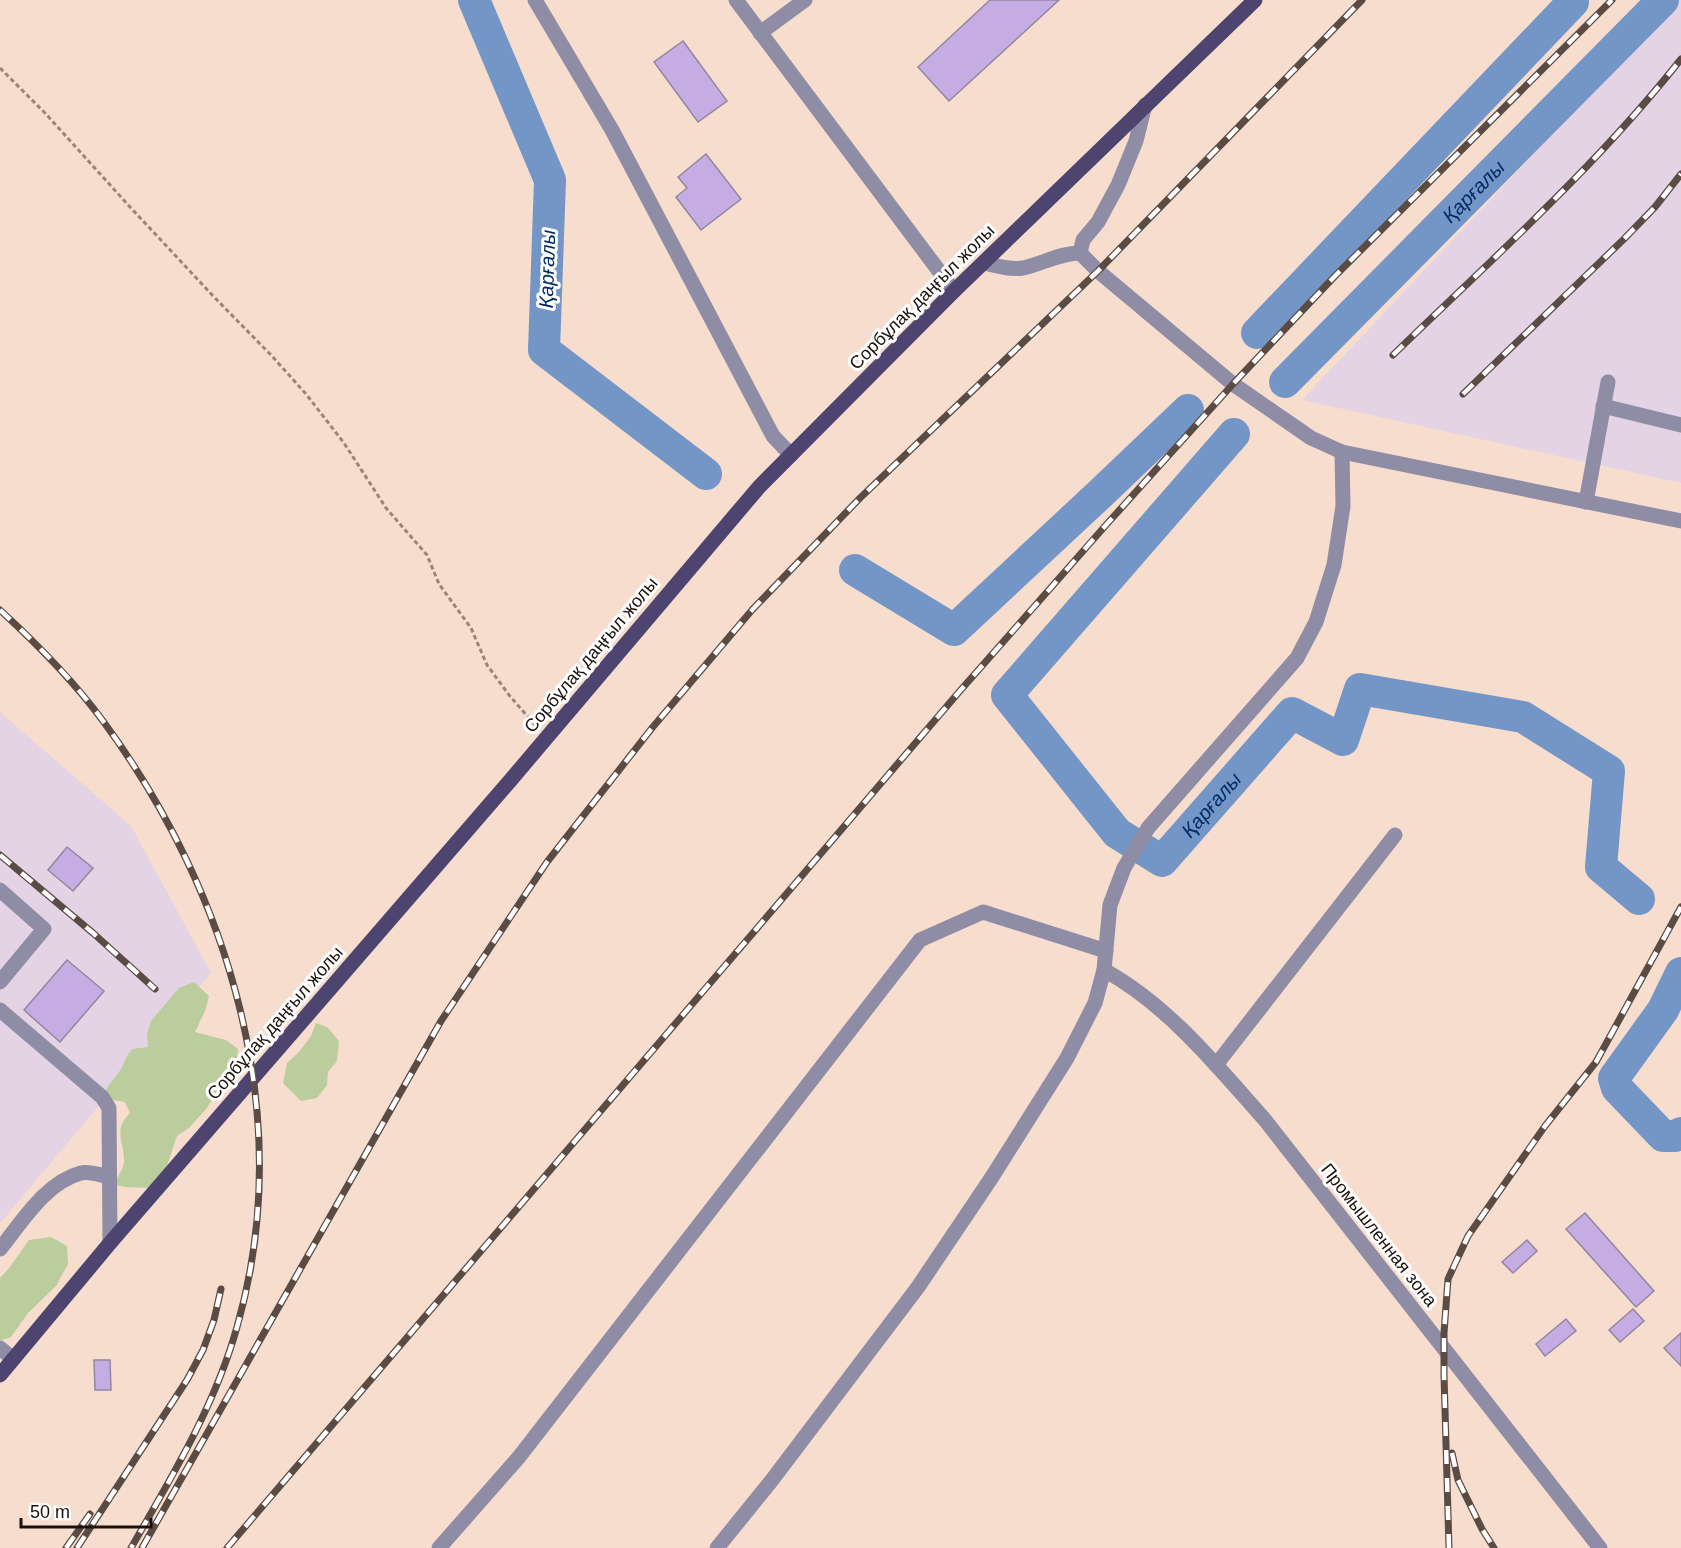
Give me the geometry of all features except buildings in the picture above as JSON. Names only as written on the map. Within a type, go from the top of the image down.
[{"type":"main road","name":"Сорбұлақ даңғыл жолы","points":[[0,1375],[110,1243],[546,738],[759,487],[954,291],[1255,0]]},
{"type":"street","points":[[535,0],[612,130],[773,436],[791,454]]},
{"type":"street","points":[[736,0],[954,291]]},
{"type":"street","points":[[760,33],[806,0]]},
{"type":"street","points":[[1080,253],[1083,240],[1098,222],[1118,185],[1136,141],[1145,105]]},
{"type":"street","points":[[984,263],[1007,268],[1021,268],[1070,253],[1080,253],[1098,271],[1233,384],[1311,438],[1342,452],[1681,521]]},
{"type":"street","points":[[1586,502],[1608,382]]},
{"type":"street","points":[[1603,406],[1681,425]]},
{"type":"street","points":[[717,1548],[772,1480],[918,1287],[992,1177],[1067,1058],[1095,1003],[1104,970],[1110,905],[1124,868],[1149,828],[1297,658],[1317,622],[1334,565],[1343,506],[1342,452]]},
{"type":"street","points":[[1216,1065],[1395,835]]},
{"type":"street","points":[[0,891],[44,929],[0,982]]},
{"type":"street","points":[[439,1548],[519,1457],[920,940],[983,912],[1106,951]]},
{"type":"street","name":"Промышленная зона","points":[[1104,970],[1142,995],[1216,1065],[1265,1120],[1600,1548]]},
{"type":"street","points":[[0,1010],[102,1097],[109,1108],[110,1243]]},
{"type":"street","points":[[0,1249],[35,1206],[59,1182],[84,1172],[109,1177]]},
{"type":"street","points":[[0,1348],[13,1359]]},
{"type":"path","points":[[0,68],[45,113],[153,232],[306,394],[344,443],[386,508],[427,555],[440,584],[471,627],[488,665],[509,695],[546,738]]},
{"type":"shaded area","points":[[1681,0],[1681,483],[1302,400],[1677,2]]},
{"type":"shaded area","points":[[0,712],[131,826],[211,973],[0,1223]]},
{"type":"green space","points":[[194,982],[209,996],[195,1032],[226,1040],[238,1049],[236,1069],[218,1089],[207,1108],[189,1128],[177,1136],[166,1169],[149,1188],[118,1186],[114,1184],[124,1163],[120,1131],[130,1113],[125,1102],[113,1100],[104,1094],[132,1049],[148,1047],[147,1034],[151,1021],[179,988]]},
{"type":"green space","points":[[316,1023],[327,1027],[339,1041],[337,1061],[328,1072],[327,1085],[317,1098],[301,1101],[283,1083],[287,1063],[311,1036]]},
{"type":"green space","points":[[51,1237],[67,1246],[68,1264],[56,1286],[28,1313],[11,1337],[0,1341],[0,1278],[29,1240]]},
{"type":"waterway","name":"Қарғалы","points":[[474,0],[550,180],[544,350],[706,474]]},
{"type":"waterway","name":"Қарғалы","points":[[1285,382],[1663,0]]},
{"type":"waterway","name":"Қарғалы","points":[[1257,333],[1573,2]]},
{"type":"waterway","name":"Қарғалы","points":[[855,570],[954,630],[1188,410]]},
{"type":"waterway","name":"Қарғалы","points":[[1234,434],[1007,695],[1117,833],[1162,861],[1292,713],[1343,740],[1360,689],[1523,717],[1609,771],[1601,867],[1639,899]]},
{"type":"waterway","name":"Қарғалы","points":[[1681,973],[1663,1010],[1614,1078],[1617,1088],[1663,1136],[1675,1136],[1681,1133]]},
{"type":"railway","points":[[142,1548],[441,1021],[547,862],[652,728],[752,610],[860,498],[1098,271],[1362,0]]},
{"type":"railway","points":[[227,1548],[959,692],[1106,525],[1233,384],[1335,276],[1612,0]]},
{"type":"railway","points":[[1393,355],[1578,175],[1648,99],[1681,59]]},
{"type":"railway","points":[[1463,394],[1624,239],[1655,207],[1681,174]]},
{"type":"railway","points":[[0,610],[54,663],[103,721],[148,788],[186,859],[217,933],[240,1010],[254,1088],[259,1168],[254,1248],[237,1327],[217,1385],[191,1441],[131,1548]]},
{"type":"railway","points":[[0,855],[93,933],[155,989]]},
{"type":"railway","points":[[1449,1548],[1444,1375],[1448,1279],[1468,1236],[1545,1126],[1596,1062],[1681,907]]},
{"type":"railway","points":[[77,1548],[187,1380],[203,1350],[214,1320],[221,1289]]},
{"type":"railway","points":[[1452,1453],[1458,1480],[1494,1548]]},
{"type":"railway","points":[[66,1548],[90,1514]]}]
